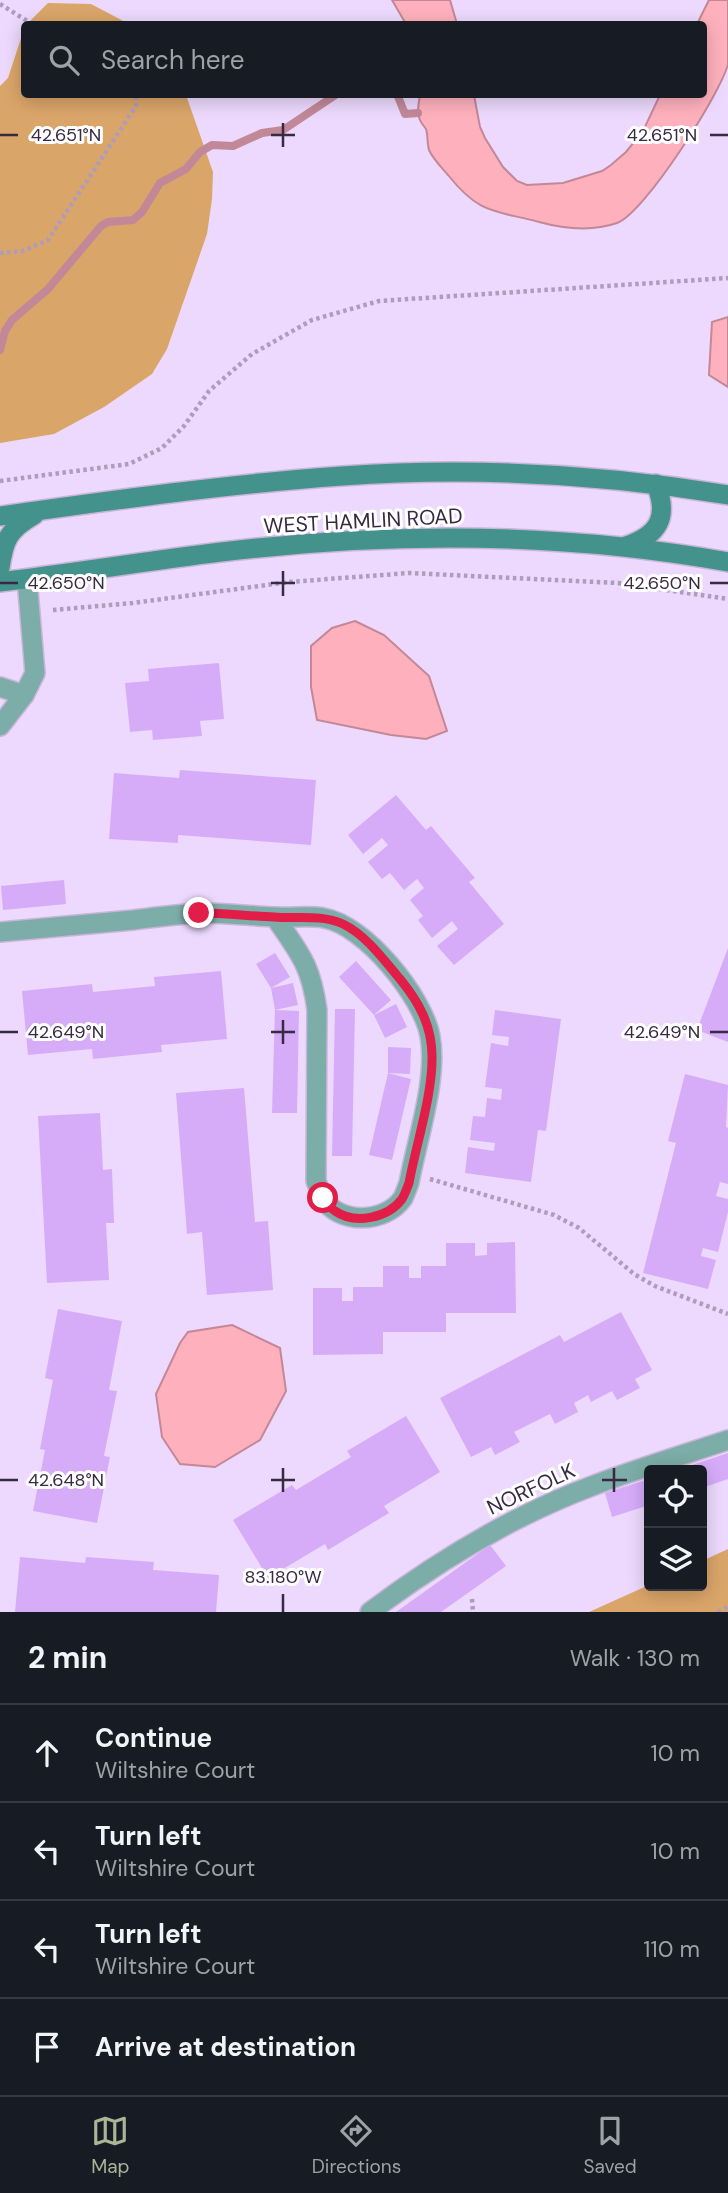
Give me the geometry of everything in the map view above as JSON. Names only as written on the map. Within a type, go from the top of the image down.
[{"type":"main road","name":"WEST HAMLIN ROAD","points":[[0,516],[237,486],[344,476],[488,472],[656,484],[728,495]]},
{"type":"main road","points":[[622,547],[639,542],[652,534],[657,527],[662,516],[662,506],[656,484]]},
{"type":"main road","points":[[0,568],[3,546],[9,534],[18,524],[41,511]]},
{"type":"main road","name":"WEST HAMLIN ROAD","points":[[0,582],[222,552],[338,542],[440,538],[538,540],[622,547],[728,562]]},
{"type":"street","points":[[0,726],[24,695],[35,673],[27,579]]},
{"type":"street","points":[[0,687],[24,695]]},
{"type":"street","points":[[0,932],[199,913],[239,913],[275,918],[323,918],[343,924],[359,934],[416,998],[430,1035],[432,1056],[410,1175],[403,1198],[391,1209],[373,1217],[353,1218],[335,1211],[323,1198],[316,1181],[317,1010],[313,983],[307,965],[275,918]]},
{"type":"street","name":"NORFOLK","points":[[370,1612],[457,1552],[519,1518],[590,1486],[728,1440]]},
{"type":"path","points":[[0,4],[27,21]]},
{"type":"path","points":[[0,253],[23,251],[48,240],[136,106],[136,98]]},
{"type":"path","points":[[0,481],[129,464],[162,448],[184,426],[209,391],[252,354],[312,320],[379,301],[728,278]]},
{"type":"path","points":[[30,614],[289,582],[409,573],[618,583],[728,598]]},
{"type":"path","points":[[410,1175],[554,1215],[579,1228],[634,1274],[655,1286],[728,1314]]},
{"type":"path","points":[[472,1599],[473,1612]]},
{"type":"path","points":[[718,1612],[728,1607]]},
{"type":"shaded area","points":[[392,0],[450,0],[456,21],[404,21]]},
{"type":"shaded area","points":[[709,0],[728,0],[728,64],[722,79],[697,125],[662,176],[629,215],[617,223],[597,228],[568,228],[489,209],[469,198],[459,188],[428,147],[426,129],[418,114],[420,98],[475,98],[485,138],[503,167],[517,181],[527,185],[563,183],[602,171],[626,152],[643,131],[659,98],[707,98],[707,21],[698,21]]},
{"type":"shaded area","points":[[48,3],[91,4],[123,21],[30,21]]},
{"type":"shaded area","points":[[21,38],[21,98],[187,98],[213,172],[207,234],[167,349],[152,374],[104,407],[54,434],[0,443],[0,86],[8,78]]},
{"type":"shaded area","points":[[728,317],[728,387],[709,375],[712,322]]},
{"type":"shaded area","points":[[355,621],[384,635],[429,676],[447,731],[426,739],[317,720],[311,687],[311,646],[332,628]]},
{"type":"shaded area","points":[[232,1325],[280,1348],[286,1391],[260,1440],[215,1467],[180,1464],[162,1437],[156,1394],[188,1332]]},
{"type":"shaded area","points":[[728,1549],[728,1612],[589,1612],[644,1587],[644,1591],[707,1591],[707,1559]]},
{"type":"building","points":[[219,663],[224,719],[200,721],[202,736],[153,740],[152,730],[130,732],[125,683],[149,681],[148,669]]},
{"type":"building","points":[[180,770],[316,780],[311,845],[178,835],[178,843],[109,839],[114,773],[179,778]]},
{"type":"building","points":[[396,795],[426,830],[431,826],[475,878],[469,882],[504,924],[454,965],[437,946],[458,929],[452,921],[432,938],[418,920],[423,916],[410,900],[424,888],[417,879],[404,890],[390,873],[382,879],[368,862],[388,845],[382,838],[363,854],[348,835]]},
{"type":"building","points":[[64,880],[66,904],[3,910],[1,886]]},
{"type":"building","points":[[728,948],[728,1042],[697,1030]]},
{"type":"building","points":[[275,953],[290,977],[271,988],[256,964]]},
{"type":"building","points":[[356,961],[391,1000],[374,1015],[339,977]]},
{"type":"building","points":[[221,971],[227,1039],[161,1045],[162,1052],[93,1059],[92,1049],[28,1055],[22,991],[92,984],[93,992],[155,986],[154,977]]},
{"type":"building","points":[[293,983],[298,1005],[275,1010],[271,988]]},
{"type":"building","points":[[396,1004],[407,1027],[385,1038],[374,1015]]},
{"type":"building","points":[[335,1009],[355,1009],[352,1156],[332,1156]]},
{"type":"building","points":[[275,1010],[299,1011],[297,1113],[272,1113]]},
{"type":"building","points":[[495,1010],[561,1019],[546,1131],[538,1130],[531,1182],[465,1173],[468,1147],[494,1151],[495,1143],[470,1140],[473,1116],[485,1117],[487,1098],[501,1100],[502,1089],[485,1087],[491,1043],[508,1046],[509,1037],[492,1035]]},
{"type":"building","points":[[388,1047],[411,1048],[410,1074],[388,1073]]},
{"type":"building","points":[[388,1073],[411,1079],[392,1160],[369,1155]]},
{"type":"building","points":[[685,1074],[728,1085],[728,1184],[720,1182],[716,1196],[728,1199],[728,1212],[718,1252],[703,1248],[701,1256],[716,1260],[708,1289],[643,1273],[676,1143],[668,1141]]},
{"type":"building","points":[[244,1088],[255,1222],[268,1221],[273,1290],[207,1295],[202,1232],[187,1234],[176,1093]]},
{"type":"building","points":[[100,1113],[103,1170],[112,1169],[114,1223],[106,1223],[109,1280],[47,1283],[38,1116]]},
{"type":"building","points":[[515,1242],[516,1313],[446,1313],[446,1332],[383,1332],[383,1354],[313,1355],[313,1288],[342,1288],[342,1301],[353,1301],[353,1287],[383,1287],[383,1266],[409,1266],[409,1278],[421,1278],[421,1266],[446,1266],[446,1243],[475,1243],[475,1256],[487,1255],[487,1243]]},
{"type":"building","points":[[58,1309],[122,1321],[109,1390],[117,1391],[104,1456],[110,1457],[97,1523],[33,1511],[45,1450],[40,1449],[53,1380],[45,1378]]},
{"type":"building","points":[[621,1312],[652,1370],[635,1379],[640,1388],[617,1400],[612,1391],[591,1402],[588,1395],[574,1403],[578,1412],[555,1424],[550,1414],[514,1432],[520,1442],[495,1455],[491,1447],[471,1457],[440,1398],[560,1335],[564,1342]]},
{"type":"building","points":[[406,1416],[440,1472],[384,1506],[389,1513],[328,1550],[325,1544],[268,1578],[233,1520],[292,1485],[296,1490],[351,1457],[347,1451]]},
{"type":"building","points":[[728,1453],[728,1479],[707,1486],[707,1465],[692,1465]]},
{"type":"building","points":[[644,1481],[644,1507],[612,1517],[605,1493]]},
{"type":"building","points":[[490,1545],[506,1566],[441,1612],[396,1612]]},
{"type":"building","points":[[20,1557],[85,1563],[86,1557],[154,1562],[153,1570],[219,1575],[216,1612],[15,1612]]},
{"type":"waterway","points":[[0,350],[5,331],[12,320],[48,289],[101,226],[108,222],[133,220],[142,212],[160,183],[186,169],[200,152],[212,145],[233,146],[262,133],[283,130],[331,98]]},
{"type":"waterway","points":[[399,98],[405,114],[418,113]]},
{"type":"route","points":[[199,913],[323,918],[343,924],[359,934],[379,954],[416,998],[423,1013],[430,1035],[430,1077],[409,1183],[403,1198],[391,1209],[373,1217],[353,1218],[335,1211],[323,1198]]}]
